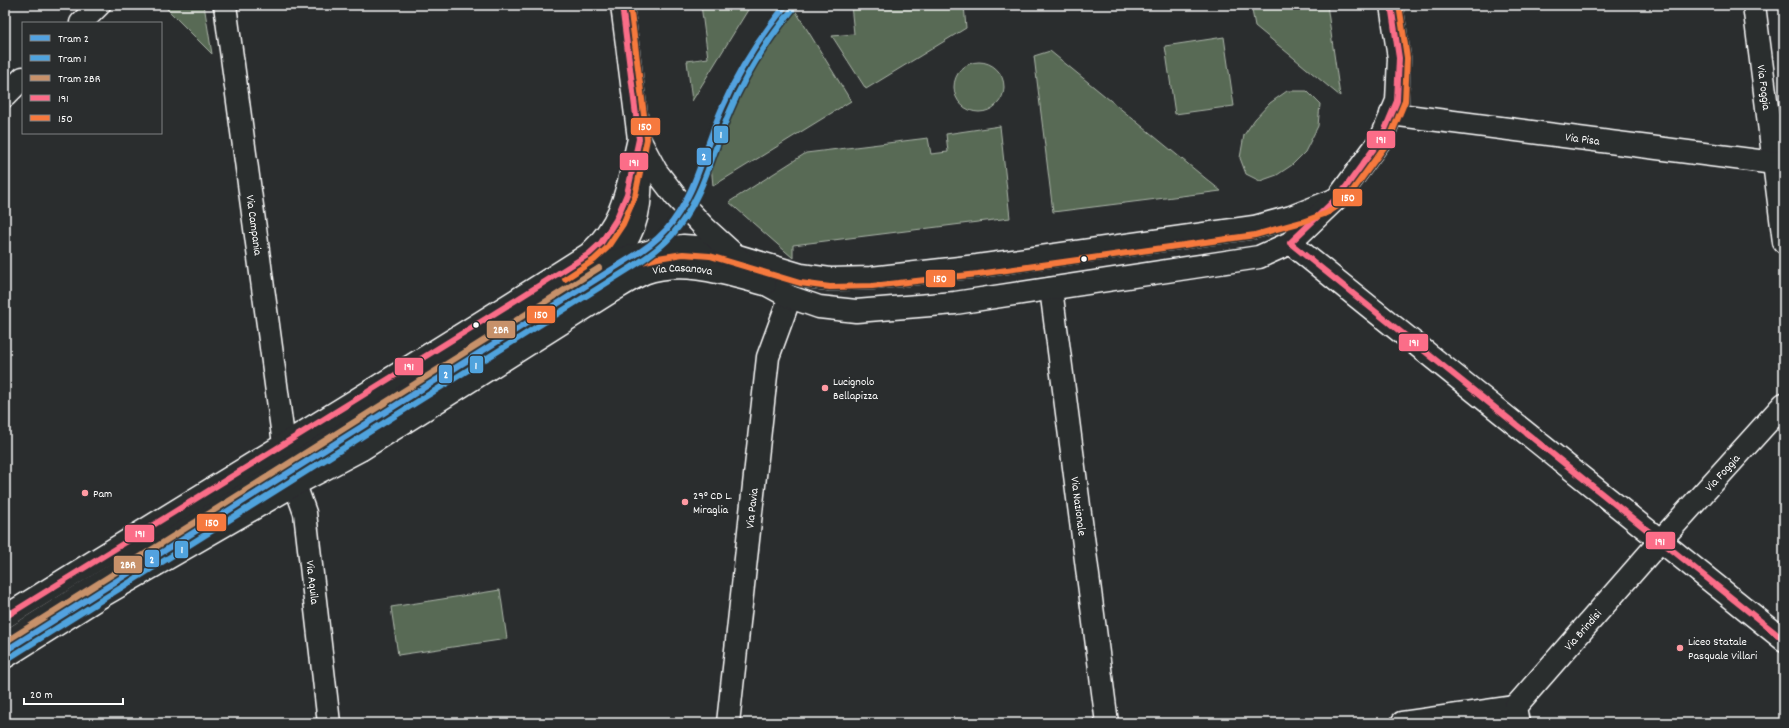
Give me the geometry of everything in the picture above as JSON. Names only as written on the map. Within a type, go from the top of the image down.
[{"type":"street","points":[[82,22],[99,5]]},
{"type":"street","name":"Via Campania","points":[[225,5],[289,465]]},
{"type":"street","points":[[610,262],[631,233],[637,211],[641,179],[639,139],[622,5]]},
{"type":"street","points":[[639,139],[656,171],[676,197],[705,228],[768,285],[790,297],[819,307],[856,311],[954,304],[1259,257],[1290,243],[1340,195],[1381,139],[1397,101],[1399,58],[1391,5]]},
{"type":"street","name":"Via Foggia","points":[[1754,5],[1779,162],[1784,242]]},
{"type":"street","points":[[5,96],[22,79]]},
{"type":"street","name":"Via Pisa","points":[[1391,114],[1779,162]]},
{"type":"street","name":"Via Casanova","points":[[5,657],[102,596],[289,465],[465,334],[589,254],[601,243],[616,220],[626,194],[639,139]]},
{"type":"street","points":[[5,643],[610,262],[656,250],[683,246],[711,248],[801,275],[830,279],[871,278],[1001,262],[1254,226],[1291,217],[1334,200]]},
{"type":"street","points":[[1290,243],[1784,640]]},
{"type":"street","name":"Via Casanova","points":[[5,617],[289,465],[362,448],[612,291],[644,273],[664,269],[692,268],[728,274],[768,285]]},
{"type":"street","name":"Via Nazionale","points":[[1051,289],[1107,723]]},
{"type":"street","name":"Via Pavia","points":[[728,723],[768,357],[790,297]]},
{"type":"street","name":"Via Foggia","points":[[1660,540],[1784,404]]},
{"type":"street","name":"Via Aquila","points":[[289,465],[305,513],[329,723]]},
{"type":"street","name":"Via Brindisi","points":[[1517,715],[1660,540]]},
{"type":"street","points":[[1402,723],[1517,715]]},
{"type":"green space","points":[[163,5],[204,5],[212,54]]},
{"type":"green space","points":[[701,5],[751,5],[692,101],[687,61],[708,58]]},
{"type":"green space","points":[[851,5],[964,5],[966,28],[866,89],[832,36],[854,34]]},
{"type":"green space","points":[[1251,5],[1327,5],[1340,96],[1255,26]]},
{"type":"green space","points":[[795,10],[851,101],[713,186],[711,164],[738,92],[767,45]]},
{"type":"green space","points":[[1224,37],[1234,106],[1175,114],[1165,46]]},
{"type":"green space","points":[[1050,51],[1221,191],[1053,212],[1034,56]]},
{"type":"green space","points":[[979,62],[988,64],[999,73],[1004,87],[1002,96],[993,107],[979,112],[970,110],[959,101],[954,87],[956,78],[965,67]]},
{"type":"green space","points":[[1287,91],[1307,91],[1320,104],[1318,126],[1305,152],[1292,165],[1277,175],[1260,181],[1246,174],[1240,158],[1244,135],[1255,119],[1270,103]]},
{"type":"green space","points":[[1000,126],[1010,218],[793,245],[793,258],[729,202],[806,153],[928,138],[931,154],[948,152],[946,134]]},
{"type":"green space","points":[[500,590],[507,639],[398,655],[391,607]]},
{"type":"tram line","name":"2","points":[[5,651],[653,243],[677,216],[685,202],[693,186],[716,122],[729,92],[759,41],[786,5]]},
{"type":"tram line","name":"1","points":[[9,658],[632,267],[668,240],[683,221],[692,206],[742,84],[765,46],[792,10]]},
{"type":"tram line","name":"2BR","points":[[5,642],[599,268]]},
{"type":"transit line","name":"191","points":[[5,617],[516,300],[589,254],[601,243],[616,220],[627,194],[639,139],[622,5]]},
{"type":"transit line","name":"150","points":[[565,279],[594,260],[607,248],[623,224],[635,196],[647,139],[630,5]]},
{"type":"transit line","name":"191","points":[[1290,243],[1340,195],[1381,139],[1397,101],[1399,58],[1391,5]]},
{"type":"transit line","name":"150","points":[[9,650],[613,269],[658,258],[683,254],[710,256],[800,283],[830,287],[872,286],[978,274],[1255,235],[1302,222],[1327,213],[1345,201],[1388,142],[1405,101],[1407,58],[1399,5]]},
{"type":"transit line","name":"191","points":[[1290,243],[1784,640]]},
{"type":"place","name":"Lucignolo Bellapizza","points":[[825,388]]},
{"type":"place","name":"Pam","points":[[85,493]]},
{"type":"place","name":"29° CD L. Miraglia","points":[[685,502]]},
{"type":"place","name":"Liceo Statale Pasquale Villari","points":[[1680,648]]}]
